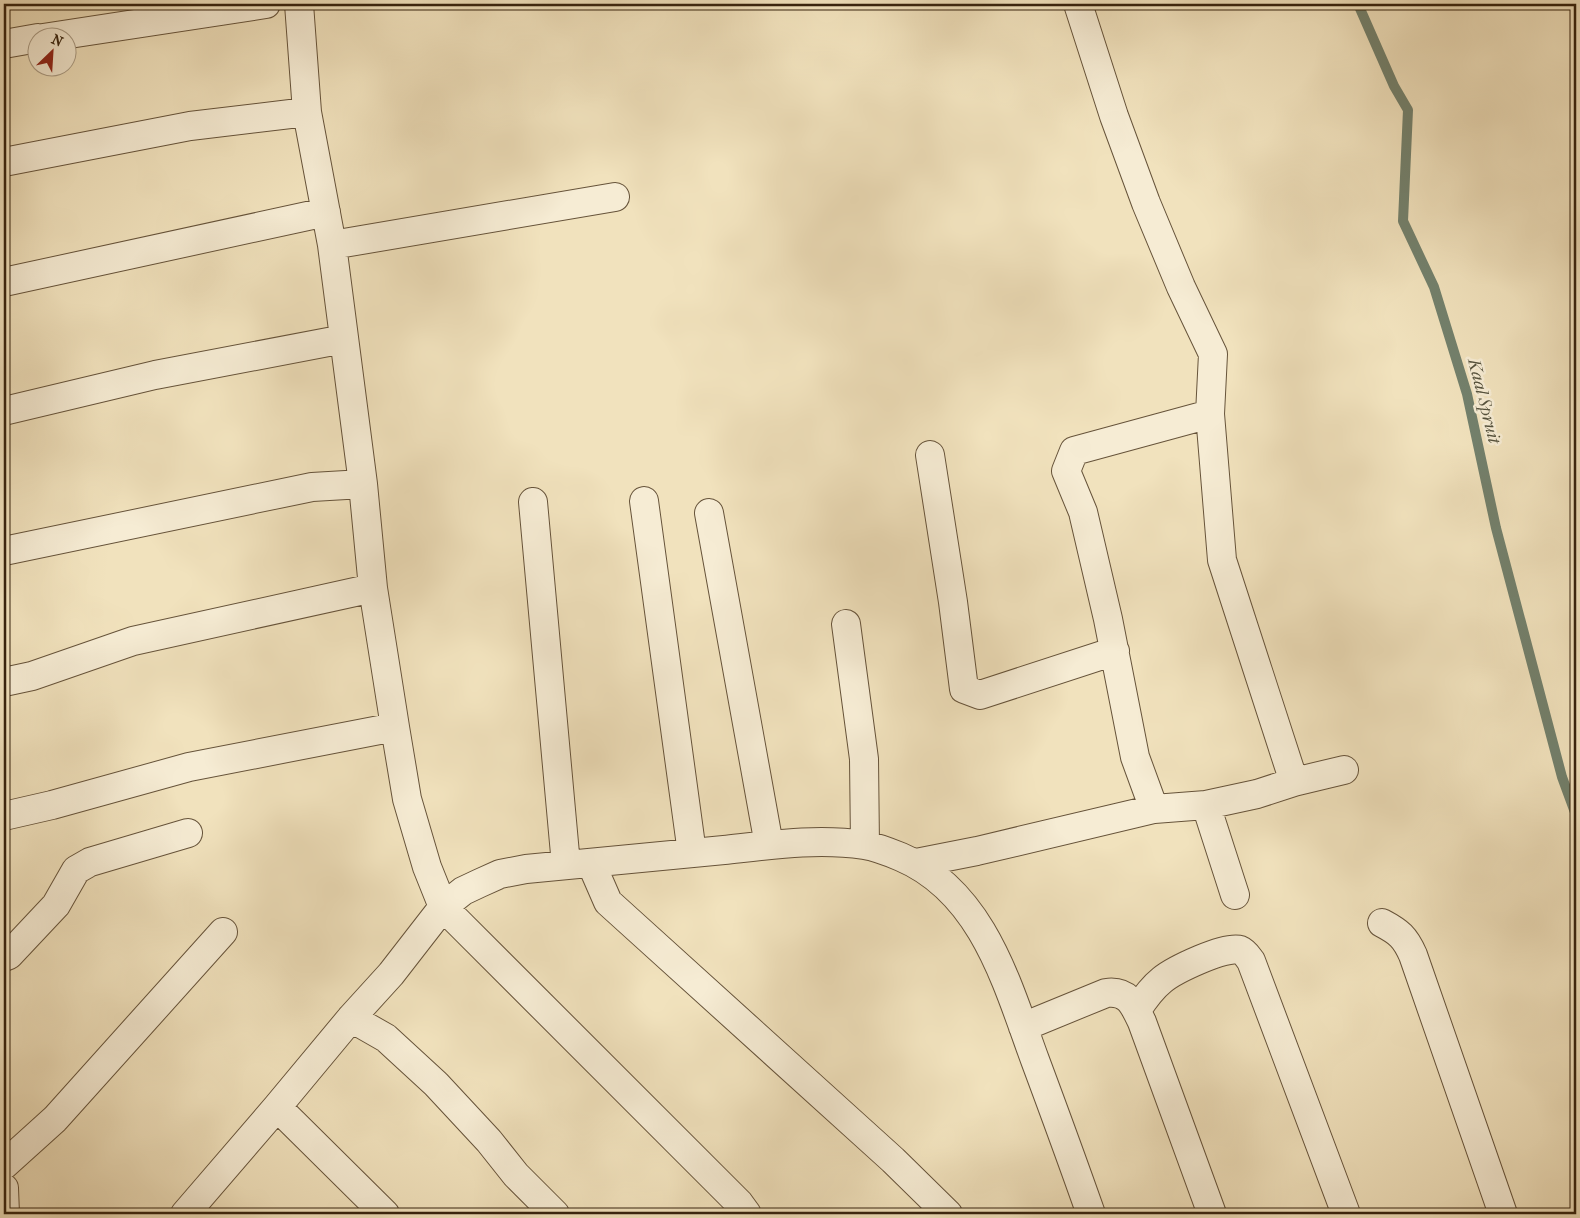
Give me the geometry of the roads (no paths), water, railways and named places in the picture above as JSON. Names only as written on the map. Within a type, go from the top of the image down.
[{"type":"street","points":[[78,33],[266,4]]},
{"type":"street","points":[[299,4],[307,112],[332,245],[364,484],[373,588],[407,799],[427,867],[443,906],[739,1203],[747,1214]]},
{"type":"street","points":[[1078,4],[1114,116],[1146,202],[1181,287],[1214,354],[1210,414],[1222,560],[1294,782]]},
{"type":"street","points":[[4,44],[28,40]]},
{"type":"street","points":[[4,162],[190,126],[307,112]]},
{"type":"street","points":[[332,245],[615,197]]},
{"type":"street","points":[[4,282],[326,212]]},
{"type":"street","points":[[4,411],[155,375],[344,339]]},
{"type":"street","points":[[1154,809],[1135,757],[1108,619],[1082,512],[1066,471],[1074,451],[1210,414]]},
{"type":"street","points":[[930,455],[953,602],[964,689],[980,695],[1115,651]]},
{"type":"street","points":[[4,551],[312,487],[364,484]]},
{"type":"street","points":[[644,501],[692,853]]},
{"type":"street","points":[[533,502],[578,864],[608,902],[893,1160],[948,1214]]},
{"type":"street","points":[[709,513],[769,845]]},
{"type":"street","points":[[4,682],[32,676],[133,641],[373,588]]},
{"type":"street","points":[[846,624],[864,760],[865,845]]},
{"type":"street","points":[[4,816],[52,805],[190,767],[395,727]]},
{"type":"street","points":[[916,863],[977,851],[1154,809],[1206,805],[1257,794],[1294,782],[1344,770]]},
{"type":"street","points":[[1206,805],[1236,895]]},
{"type":"street","points":[[4,957],[56,905],[76,870],[90,862],[188,834]]},
{"type":"street","points":[[191,1212],[351,1018],[396,968],[443,906],[463,891],[500,874],[526,869],[769,845],[839,842],[865,845],[888,851],[916,863],[948,887],[966,907],[983,931],[998,962],[1023,1027],[1091,1214]]},
{"type":"street","points":[[1382,923],[1402,935],[1413,955],[1503,1214]]},
{"type":"street","points":[[4,1165],[55,1119],[223,932]]},
{"type":"street","points":[[1137,1010],[1147,994],[1160,981],[1181,967],[1194,961],[1234,949],[1240,950],[1248,956],[1346,1214]]},
{"type":"street","points":[[1023,1027],[1106,993],[1120,993],[1126,996],[1137,1010],[1212,1214]]},
{"type":"street","points":[[351,1018],[386,1038],[436,1084],[489,1141],[516,1175],[556,1214]]},
{"type":"street","points":[[277,1107],[385,1214]]},
{"type":"street","points":[[4,1188],[5,1214]]},
{"type":"waterway","name":"Kaal Spruit","points":[[1358,4],[1394,86],[1408,110],[1403,221],[1434,287],[1467,394],[1496,528],[1562,777],[1576,815]]}]
